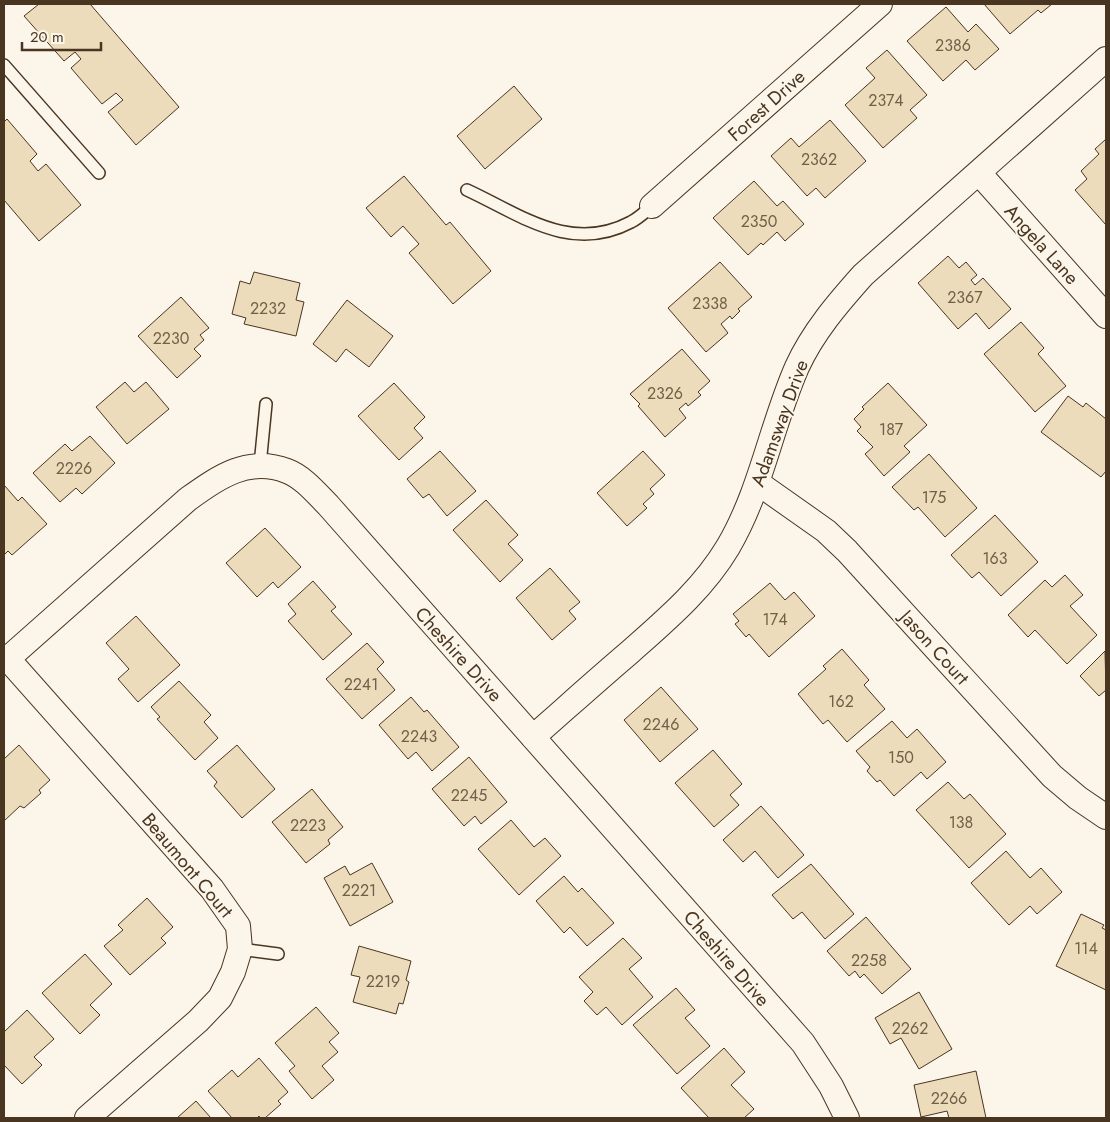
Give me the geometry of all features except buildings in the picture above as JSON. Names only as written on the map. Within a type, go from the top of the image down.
[{"type":"street","name":"Forest Drive","points":[[652,206],[880,4]]},
{"type":"street","name":"Adamsway Drive","points":[[533,737],[671,616],[709,575],[741,524],[758,483],[798,365],[812,339],[831,311],[863,275],[1106,59]]},
{"type":"street","name":"Angela Lane","points":[[978,173],[1106,316]]},
{"type":"street","name":"Cheshire Drive","points":[[6,660],[188,498],[218,478],[237,469],[260,465],[288,471],[309,486],[803,1044],[832,1086],[847,1118]]},
{"type":"street","name":"Jason Court","points":[[758,483],[826,531],[847,551],[1052,776],[1078,798],[1106,817]]},
{"type":"street","name":"Beaumont Court","points":[[6,660],[212,888],[238,926],[240,949],[233,972],[220,998],[198,1021],[87,1118]]},
{"type":"lane","points":[[4,65],[99,173]]},
{"type":"lane","points":[[467,190],[526,220],[557,232],[585,235],[608,232],[632,221],[652,206]]},
{"type":"lane","points":[[260,465],[266,404]]},
{"type":"lane","points":[[240,949],[278,954]]}]
